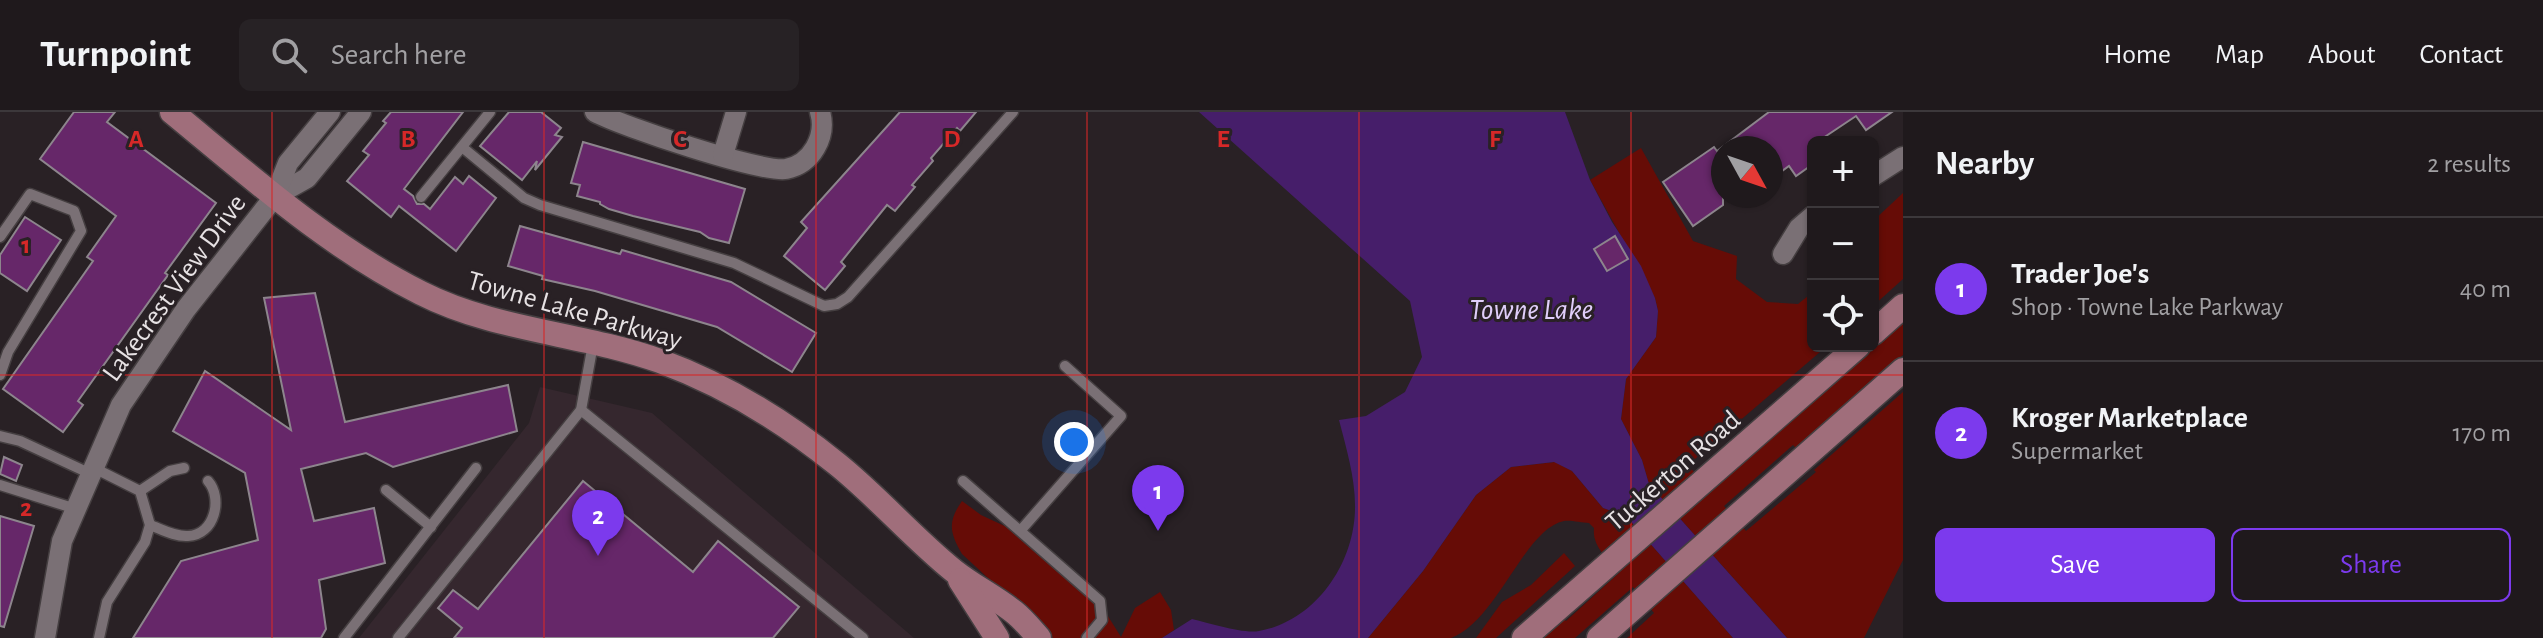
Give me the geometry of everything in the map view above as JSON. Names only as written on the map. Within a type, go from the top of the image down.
[{"type":"street","name":"Towne Lake Parkway","points":[[172,112],[275,196],[363,261],[423,295],[490,320],[593,342],[659,361],[770,414],[838,465],[954,571],[1015,612],[1039,638]]},
{"type":"street","points":[[275,196],[288,163],[330,112]]},
{"type":"street","points":[[275,196],[307,178],[361,112]]},
{"type":"street","points":[[595,112],[635,129],[765,168],[784,169],[801,163],[815,150],[826,113]]},
{"type":"street","points":[[723,155],[736,112]]},
{"type":"street","points":[[1879,172],[1903,157]]},
{"type":"street","name":"Lakecrest View Drive","points":[[45,638],[62,541],[121,405],[186,309],[275,196]]},
{"type":"street","points":[[1783,254],[1799,228],[1807,221]]},
{"type":"street","points":[[1879,328],[1903,306]]},
{"type":"street","name":"Tuckerton Road","points":[[1524,638],[1851,352]]},
{"type":"street","points":[[1599,638],[1903,370]]},
{"type":"street","name":"Towne Lake Parkway","points":[[954,571],[997,638]]},
{"type":"lane","points":[[421,197],[490,112]]},
{"type":"lane","points":[[462,147],[524,198],[734,263],[824,306],[837,304],[848,297],[1013,112]]},
{"type":"lane","points":[[0,237],[30,194],[74,211],[81,231],[8,352],[0,375]]},
{"type":"lane","points":[[398,638],[581,410],[593,342]]},
{"type":"lane","points":[[1021,530],[1121,416],[1065,366]]},
{"type":"lane","points":[[581,410],[863,638]]},
{"type":"lane","points":[[0,436],[20,441],[140,491]]},
{"type":"lane","points":[[140,491],[170,471],[184,468]]},
{"type":"lane","points":[[344,638],[476,468]]},
{"type":"lane","points":[[150,525],[189,536],[200,532],[211,520],[217,504],[217,496],[208,481]]},
{"type":"lane","points":[[963,481],[1100,601],[1102,620],[1087,638]]},
{"type":"lane","points":[[0,485],[76,509]]},
{"type":"lane","points":[[386,490],[431,527]]},
{"type":"lane","points":[[99,638],[107,602],[145,542],[150,525],[140,491]]},
{"type":"shaded area","points":[[1641,148],[1693,241],[1737,256],[1736,279],[1767,302],[1798,304],[1807,297],[1807,352],[1820,352],[1688,465],[1710,491],[1865,352],[1879,352],[1879,340],[1903,318],[1903,355],[1724,506],[1746,531],[1903,392],[1903,560],[1864,638],[1787,638],[1649,484],[1642,460],[1621,419],[1626,379],[1656,337],[1658,311],[1655,298],[1590,180]]},
{"type":"shaded area","points":[[1903,193],[1903,279],[1879,301],[1879,280],[1879,215]]},
{"type":"shaded area","points":[[540,387],[652,413],[914,638],[359,638],[529,423]]},
{"type":"shaded area","points":[[1555,462],[1572,471],[1603,508],[1626,516],[1733,638],[1627,638],[1654,613],[1633,587],[1575,638],[1541,638],[1563,618],[1566,621],[1620,572],[1598,547],[1594,528],[1589,523],[1564,521],[1536,540],[1497,595],[1468,628],[1451,638],[1368,638],[1423,571],[1476,495],[1511,467]]},
{"type":"shaded area","points":[[962,501],[981,515],[1024,535],[1091,589],[1121,637],[1135,608],[1160,592],[1171,610],[1174,630],[1162,638],[1053,638],[962,554],[955,540],[952,521]]},
{"type":"shaded area","points":[[1564,553],[1575,566],[1496,638],[1476,638],[1502,602],[1531,585]]},
{"type":"water","name":"Towne Lake","points":[[1199,112],[1565,112],[1590,180],[1612,222],[1641,266],[1658,311],[1656,337],[1626,379],[1621,419],[1642,460],[1649,484],[1787,638],[1733,638],[1626,516],[1603,508],[1572,471],[1554,462],[1511,467],[1476,495],[1423,571],[1368,638],[1162,638],[1192,619],[1235,630],[1259,631],[1280,625],[1315,602],[1340,567],[1354,526],[1350,462],[1339,420],[1366,416],[1405,392],[1422,357],[1410,301]]},
{"type":"building","points":[[74,112],[115,112],[107,122],[216,203],[78,401],[83,405],[63,432],[3,389],[93,261],[87,257],[116,216],[40,159]]},
{"type":"building","points":[[391,112],[463,112],[404,189],[417,204],[424,204],[430,209],[455,177],[463,184],[469,176],[496,198],[456,251],[399,206],[391,217],[347,181],[369,155],[363,151]]},
{"type":"building","points":[[509,112],[541,112],[561,128],[555,135],[562,137],[535,170],[537,161],[522,180],[480,146]]},
{"type":"building","points":[[900,112],[976,112],[931,158],[933,161],[895,211],[887,205],[841,262],[845,266],[825,290],[784,256],[807,228],[801,222]]},
{"type":"building","points":[[1769,112],[1892,112],[1866,130],[1856,116],[1826,136],[1807,136],[1807,168],[1796,176],[1789,166],[1783,170],[1783,136],[1737,136]]},
{"type":"building","points":[[583,142],[745,189],[729,243],[709,238],[700,232],[609,209],[600,202],[577,196],[580,185],[571,183]]},
{"type":"building","points":[[1711,149],[1711,208],[1719,208],[1693,226],[1663,182]]},
{"type":"building","points":[[25,217],[61,240],[27,291],[0,273],[0,255]]},
{"type":"building","points":[[520,226],[620,254],[622,250],[731,282],[816,333],[792,372],[717,327],[595,291],[542,279],[543,276],[508,266]]},
{"type":"building","points":[[1615,236],[1628,259],[1607,271],[1594,249]]},
{"type":"building","points":[[315,293],[345,422],[508,385],[517,431],[393,467],[366,453],[301,469],[314,521],[374,508],[385,563],[319,580],[326,629],[321,638],[133,638],[181,561],[258,540],[245,473],[173,431],[205,371],[291,430],[264,298]]},
{"type":"building","points":[[4,457],[22,465],[16,481],[0,474]]},
{"type":"building","points":[[583,481],[693,572],[718,541],[799,607],[773,638],[454,638],[462,628],[438,608],[453,590],[478,609]]},
{"type":"building","points":[[0,516],[34,526],[4,627],[0,626]]},
{"type":"place","name":"Trader Joe's","points":[[1158,531]]},
{"type":"place","name":"Kroger Marketplace","points":[[598,556]]}]
